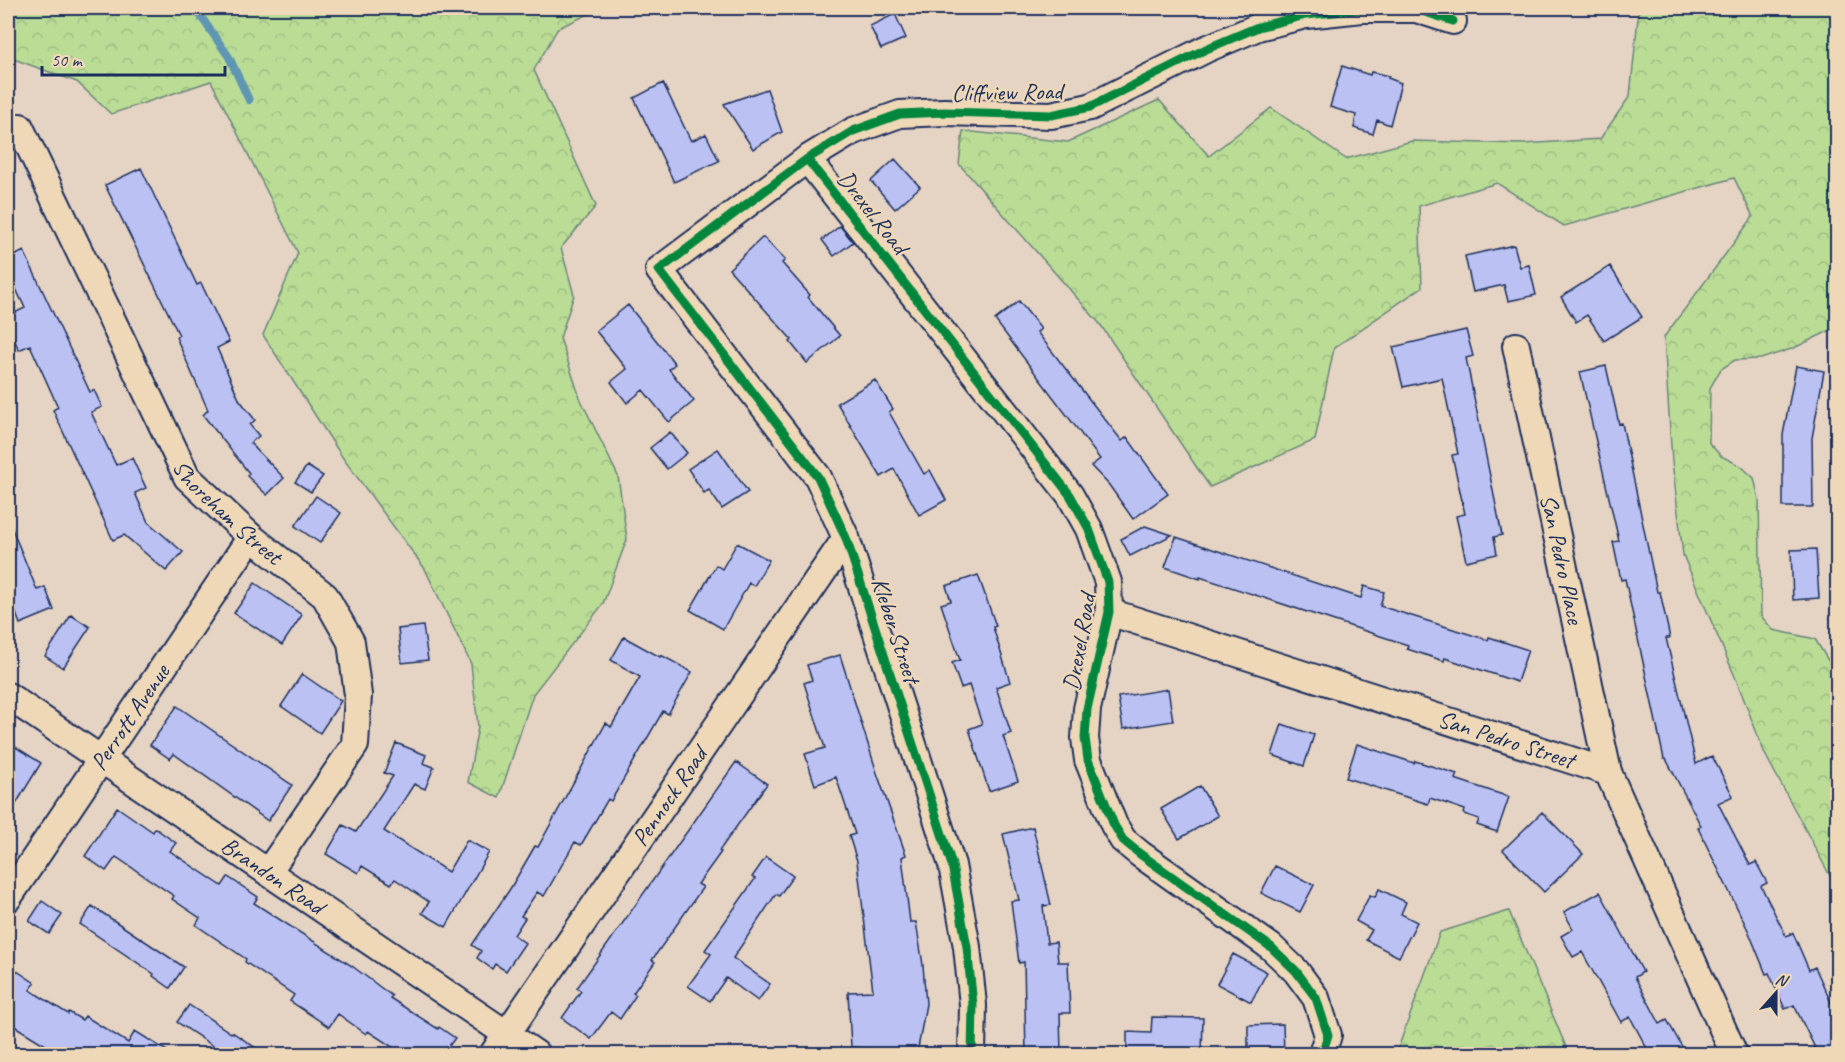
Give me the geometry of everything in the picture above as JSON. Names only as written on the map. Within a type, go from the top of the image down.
[{"type":"street","name":"Cliffview Road","points":[[658,270],[807,159],[853,131],[900,114],[944,112],[1050,115],[1090,107],[1206,49],[1258,27],[1306,15],[1362,9],[1416,9],[1453,21]]},
{"type":"street","name":"Shoreham Street","points":[[20,127],[187,477],[251,537],[325,596],[351,642],[358,695],[355,745],[268,872]]},
{"type":"street","name":"Drexel Road","points":[[807,159],[1070,495],[1089,529],[1108,582],[1109,612],[1087,709],[1085,738],[1088,760],[1114,825],[1123,840],[1140,854],[1271,946],[1296,972],[1316,998],[1328,1035],[1322,1054]]},
{"type":"street","name":"Kleber Street","points":[[658,270],[818,477],[846,538],[952,865],[967,947],[973,1005],[972,1054]]},
{"type":"street","name":"San Pedro Place","points":[[1516,346],[1608,772]]},
{"type":"street","name":"Perrott Avenue","points":[[8,898],[251,537]]},
{"type":"street","name":"Pennock Road","points":[[500,1044],[846,538]]},
{"type":"street","name":"San Pedro Street","points":[[1109,612],[1608,772]]},
{"type":"street","name":"Brandon Road","points":[[8,696],[268,872],[500,1044],[537,1054]]},
{"type":"street","points":[[1608,772],[1734,1054]]},
{"type":"green space","points":[[8,8],[602,8],[558,28],[534,70],[596,206],[561,248],[574,295],[560,338],[580,398],[618,476],[627,539],[603,604],[533,694],[499,798],[468,782],[478,727],[471,664],[425,569],[343,458],[263,335],[298,253],[211,81],[111,114],[77,82],[8,57]]},
{"type":"green space","points":[[1639,8],[1837,8],[1837,327],[1794,348],[1761,359],[1735,360],[1721,369],[1710,388],[1709,443],[1721,456],[1741,466],[1754,478],[1759,499],[1761,616],[1773,630],[1815,639],[1837,675],[1837,889],[1765,754],[1683,555],[1672,461],[1664,337],[1753,217],[1734,178],[1564,226],[1497,183],[1419,206],[1422,287],[1334,348],[1315,440],[1210,487],[1100,324],[959,164],[963,131],[1068,142],[1159,100],[1209,156],[1271,108],[1346,159],[1412,141],[1523,144],[1600,139],[1630,96]]},
{"type":"green space","points":[[1509,911],[1569,1054],[1396,1054],[1440,932]]},
{"type":"building","points":[[895,14],[906,38],[881,49],[870,26]]},
{"type":"building","points":[[1342,66],[1370,75],[1371,72],[1389,76],[1388,78],[1401,83],[1390,125],[1377,120],[1373,134],[1354,128],[1356,115],[1330,107]]},
{"type":"building","points":[[663,83],[691,141],[706,134],[719,161],[674,182],[634,98]]},
{"type":"building","points":[[767,89],[782,132],[753,149],[724,104]]},
{"type":"building","points":[[895,159],[920,187],[895,209],[871,181]]},
{"type":"building","points":[[141,168],[197,285],[201,283],[229,342],[217,348],[239,399],[255,420],[250,425],[259,436],[250,443],[284,478],[267,495],[247,476],[249,473],[203,415],[208,410],[176,337],[179,335],[105,185]]},
{"type":"building","points":[[840,226],[853,242],[834,256],[822,240]]},
{"type":"building","points":[[763,237],[785,260],[782,263],[810,295],[808,297],[840,336],[807,363],[790,342],[792,340],[729,269]]},
{"type":"building","points":[[1514,245],[1520,267],[1529,265],[1536,295],[1508,301],[1504,285],[1473,292],[1465,256]]},
{"type":"building","points":[[24,251],[90,392],[94,390],[102,407],[91,412],[116,465],[132,458],[146,488],[135,493],[148,522],[183,552],[166,571],[124,535],[113,540],[53,410],[58,407],[30,345],[19,350],[8,326],[8,316],[25,308],[8,272],[8,259]]},
{"type":"building","points":[[1610,266],[1642,317],[1604,341],[1587,315],[1576,322],[1561,297]]},
{"type":"building","points":[[1019,301],[1041,329],[1037,332],[1122,441],[1127,437],[1168,494],[1133,519],[1109,485],[1091,466],[1100,459],[995,320]]},
{"type":"building","points":[[628,305],[675,364],[669,369],[694,401],[669,422],[643,390],[627,403],[611,382],[627,369],[596,331]]},
{"type":"building","points":[[1466,330],[1473,356],[1466,358],[1502,535],[1494,537],[1497,554],[1466,561],[1456,516],[1465,514],[1452,455],[1458,454],[1442,378],[1403,387],[1393,347]]},
{"type":"building","points":[[1606,366],[1619,424],[1622,423],[1657,592],[1660,592],[1670,638],[1666,638],[1696,764],[1712,756],[1733,796],[1718,803],[1750,865],[1756,862],[1767,883],[1761,886],[1786,936],[1793,933],[1809,970],[1815,967],[1838,1018],[1838,1054],[1818,1054],[1794,1005],[1785,1009],[1769,973],[1766,974],[1748,930],[1698,828],[1701,826],[1664,759],[1625,579],[1621,580],[1613,542],[1619,541],[1580,372]]},
{"type":"building","points":[[1796,366],[1824,371],[1812,438],[1813,507],[1783,507],[1783,435]]},
{"type":"building","points":[[875,380],[893,409],[889,412],[924,474],[930,470],[946,500],[919,515],[894,469],[881,477],[837,403]]},
{"type":"building","points":[[670,432],[687,453],[667,469],[650,448]]},
{"type":"building","points":[[718,449],[748,492],[722,509],[709,490],[704,493],[688,469]]},
{"type":"building","points":[[307,466],[323,476],[311,492],[295,482]]},
{"type":"building","points":[[316,496],[341,513],[320,543],[295,526]]},
{"type":"building","points":[[8,519],[37,590],[45,587],[54,610],[20,624],[8,592]]},
{"type":"building","points":[[1145,526],[1172,535],[1130,556],[1121,539]]},
{"type":"building","points":[[1176,537],[1361,598],[1364,586],[1384,592],[1380,606],[1488,640],[1489,637],[1528,650],[1517,682],[1445,658],[1444,661],[1407,649],[1408,645],[1165,567]]},
{"type":"building","points":[[737,543],[769,560],[754,586],[749,583],[723,629],[690,610],[716,565],[722,569]]},
{"type":"building","points":[[1816,549],[1819,598],[1793,600],[1791,550]]},
{"type":"building","points":[[978,575],[996,626],[993,627],[1010,682],[996,687],[1011,733],[1003,736],[1018,781],[989,791],[969,729],[982,724],[969,685],[961,688],[952,663],[960,660],[941,604],[951,601],[946,586]]},
{"type":"building","points":[[255,583],[302,615],[282,645],[234,613]]},
{"type":"building","points":[[71,615],[90,627],[63,668],[45,656]]},
{"type":"building","points":[[423,626],[428,660],[402,663],[398,629]]},
{"type":"building","points":[[624,637],[692,672],[668,714],[663,711],[611,801],[608,799],[581,845],[575,842],[544,896],[537,892],[521,916],[525,918],[514,935],[525,943],[506,971],[495,964],[492,969],[477,958],[481,951],[472,945],[510,889],[535,846],[538,847],[606,723],[611,727],[640,677],[611,660]]},
{"type":"building","points":[[840,655],[877,773],[906,855],[902,857],[910,922],[916,922],[926,1004],[917,1054],[879,1054],[880,1049],[851,1047],[848,992],[873,991],[857,861],[849,836],[855,834],[836,777],[815,785],[805,754],[825,748],[804,683],[812,680],[807,665]]},
{"type":"building","points":[[302,674],[341,701],[320,733],[281,706]]},
{"type":"building","points":[[1168,689],[1173,721],[1123,729],[1118,697]]},
{"type":"building","points":[[177,706],[292,785],[268,821],[174,754],[170,759],[150,745]]},
{"type":"building","points":[[1282,724],[1314,735],[1304,766],[1272,755]]},
{"type":"building","points":[[396,743],[426,755],[423,763],[434,767],[425,789],[414,784],[384,831],[448,872],[467,840],[489,852],[446,927],[422,913],[429,902],[395,879],[391,884],[362,866],[358,873],[326,854],[343,825],[356,832],[393,776],[384,773]]},
{"type":"building","points":[[1357,744],[1414,763],[1415,761],[1457,774],[1455,779],[1509,797],[1497,832],[1477,825],[1479,819],[1464,814],[1465,810],[1430,798],[1428,804],[1346,778]]},
{"type":"building","points":[[14,746],[41,763],[8,817],[8,756]]},
{"type":"building","points":[[736,762],[767,784],[698,884],[703,887],[652,960],[655,962],[633,993],[636,995],[620,1019],[611,1012],[591,1039],[562,1018],[581,991],[577,988]]},
{"type":"building","points":[[1200,786],[1218,816],[1179,839],[1161,809]]},
{"type":"building","points":[[117,807],[153,832],[155,828],[176,843],[170,851],[222,886],[228,877],[258,897],[254,903],[352,966],[392,996],[390,998],[455,1038],[443,1054],[403,1054],[368,1031],[366,1034],[338,1014],[329,1027],[290,1001],[294,995],[196,925],[200,918],[172,899],[174,896],[116,857],[106,871],[85,856]]},
{"type":"building","points":[[1542,812],[1583,854],[1544,892],[1503,850]]},
{"type":"building","points":[[1033,827],[1051,905],[1043,906],[1047,943],[1056,942],[1058,962],[1068,962],[1070,1013],[1060,1013],[1061,1054],[1026,1054],[1024,962],[1019,963],[1011,901],[1019,900],[1003,834]]},
{"type":"building","points":[[766,857],[793,876],[779,896],[776,894],[733,958],[770,984],[758,1001],[726,978],[710,1001],[688,986],[711,954],[705,950],[755,879],[752,877]]},
{"type":"building","points":[[1275,866],[1314,885],[1300,912],[1261,893]]},
{"type":"building","points":[[1379,889],[1406,902],[1401,914],[1417,922],[1399,957],[1366,940],[1372,930],[1356,921],[1370,895],[1375,897]]},
{"type":"building","points":[[1600,892],[1643,972],[1635,977],[1660,1024],[1667,1020],[1686,1054],[1650,1054],[1630,1017],[1621,1022],[1582,952],[1573,957],[1561,936],[1573,929],[1564,912]]},
{"type":"building","points":[[42,901],[62,915],[49,934],[29,921]]},
{"type":"building","points":[[92,906],[184,967],[170,988],[153,976],[154,974],[80,924]]},
{"type":"building","points":[[1233,954],[1267,972],[1251,1002],[1217,984]]},
{"type":"building","points":[[8,965],[35,983],[30,990],[68,1014],[69,1012],[82,1020],[85,1016],[128,1043],[135,1031],[172,1054],[60,1054],[8,1022]]},
{"type":"building","points":[[189,1005],[265,1054],[216,1054],[219,1050],[177,1022]]},
{"type":"building","points":[[1152,1017],[1203,1018],[1202,1053],[1127,1054],[1127,1032],[1151,1033]]},
{"type":"building","points":[[1283,1024],[1284,1054],[1248,1054],[1248,1025]]},
{"type":"waterway","points":[[195,8],[229,57],[249,100]]},
{"type":"cycle path","points":[[972,1054],[973,1005],[967,947],[952,865],[846,538],[818,477],[659,270],[807,159],[853,131],[900,114],[944,112],[1051,115],[1090,107],[1206,49],[1258,27],[1306,15],[1362,9],[1416,9],[1453,21]]},
{"type":"cycle path","points":[[807,159],[1070,495],[1089,529],[1108,582],[1109,612],[1087,709],[1085,738],[1088,760],[1114,825],[1123,840],[1140,854],[1271,947],[1296,971],[1316,998],[1328,1035],[1322,1054]]}]
